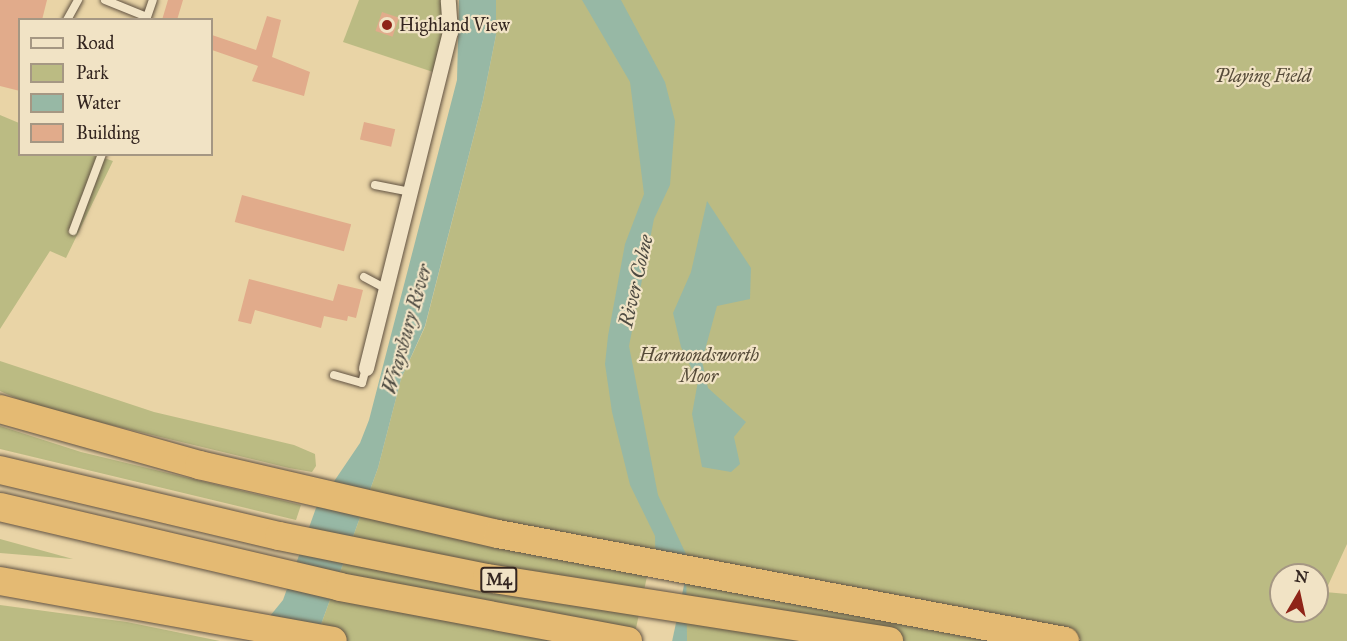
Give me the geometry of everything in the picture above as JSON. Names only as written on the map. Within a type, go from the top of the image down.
[{"type":"highway","points":[[0,409],[87,437],[376,507],[707,577],[1065,641]]},
{"type":"highway","name":"M4","points":[[0,470],[353,552],[710,616],[889,641]]},
{"type":"highway","name":"M4","points":[[0,507],[273,573],[628,641]]},
{"type":"highway","points":[[0,581],[326,640]]},
{"type":"street","points":[[366,368],[450,32],[448,0]]},
{"type":"lane","points":[[68,18],[78,0]]},
{"type":"lane","points":[[105,0],[147,18],[153,0]]},
{"type":"lane","points":[[73,231],[101,156]]},
{"type":"lane","points":[[375,184],[411,192]]},
{"type":"lane","points":[[364,277],[387,289]]},
{"type":"lane","points":[[333,375],[362,383],[366,368]]},
{"type":"green space","points":[[359,0],[441,0],[443,30],[433,72],[343,42]]},
{"type":"green space","name":"Harmondsworth Moor","points":[[496,0],[1347,0],[1347,544],[1329,583],[1329,563],[1269,563],[1269,623],[1329,623],[1329,592],[1347,594],[1347,641],[315,641],[378,468],[401,379],[425,327],[483,100],[496,35]]},
{"type":"green space","points":[[0,115],[18,123],[18,156],[98,156],[113,161],[66,258],[50,251],[0,329]]},
{"type":"green space","points":[[0,361],[154,412],[294,445],[315,454],[316,466],[312,472],[289,468],[36,407],[0,391]]},
{"type":"green space","points":[[0,426],[81,452],[301,505],[296,520],[0,449]]},
{"type":"green space","points":[[0,539],[73,559],[0,553]]},
{"type":"green space","points":[[0,605],[127,622],[220,641],[0,641]]},
{"type":"water","name":"Wraysbury River","points":[[459,0],[496,0],[496,35],[483,100],[425,326],[401,379],[378,468],[315,641],[270,616],[283,600],[316,508],[360,443],[369,420],[457,80]]},
{"type":"water","name":"River Colne","points":[[582,0],[621,0],[665,82],[675,121],[670,185],[654,219],[629,346],[658,495],[686,554],[687,641],[657,641],[655,536],[630,485],[612,412],[605,364],[608,336],[625,244],[644,194],[630,82]]},
{"type":"water","points":[[707,201],[751,268],[750,299],[717,306],[702,361],[708,388],[746,422],[734,437],[740,464],[731,472],[702,467],[692,414],[698,381],[681,347],[673,313],[691,272]]},
{"type":"pier","points":[[652,553],[689,561],[672,641],[634,639]]},
{"type":"building","points":[[0,0],[47,0],[42,18],[18,18],[18,90],[0,86]]},
{"type":"building","points":[[168,0],[183,0],[178,18],[163,18]]},
{"type":"building","name":"Highland View","points":[[382,12],[399,18],[393,37],[375,31]]},
{"type":"building","points":[[267,16],[281,20],[272,57],[310,72],[304,96],[252,81],[258,66],[213,50],[213,35],[256,50]]},
{"type":"building","points":[[364,122],[395,129],[391,147],[360,140]]},
{"type":"building","points":[[242,195],[351,224],[344,251],[235,222]]},
{"type":"building","points":[[249,279],[333,301],[338,284],[363,290],[356,318],[348,316],[347,321],[324,316],[321,328],[255,310],[251,324],[238,321]]},
{"type":"place","name":"Highland View","points":[[387,25]]},
{"type":"park label","name":"Playing Field","points":[[1263,76]]}]
